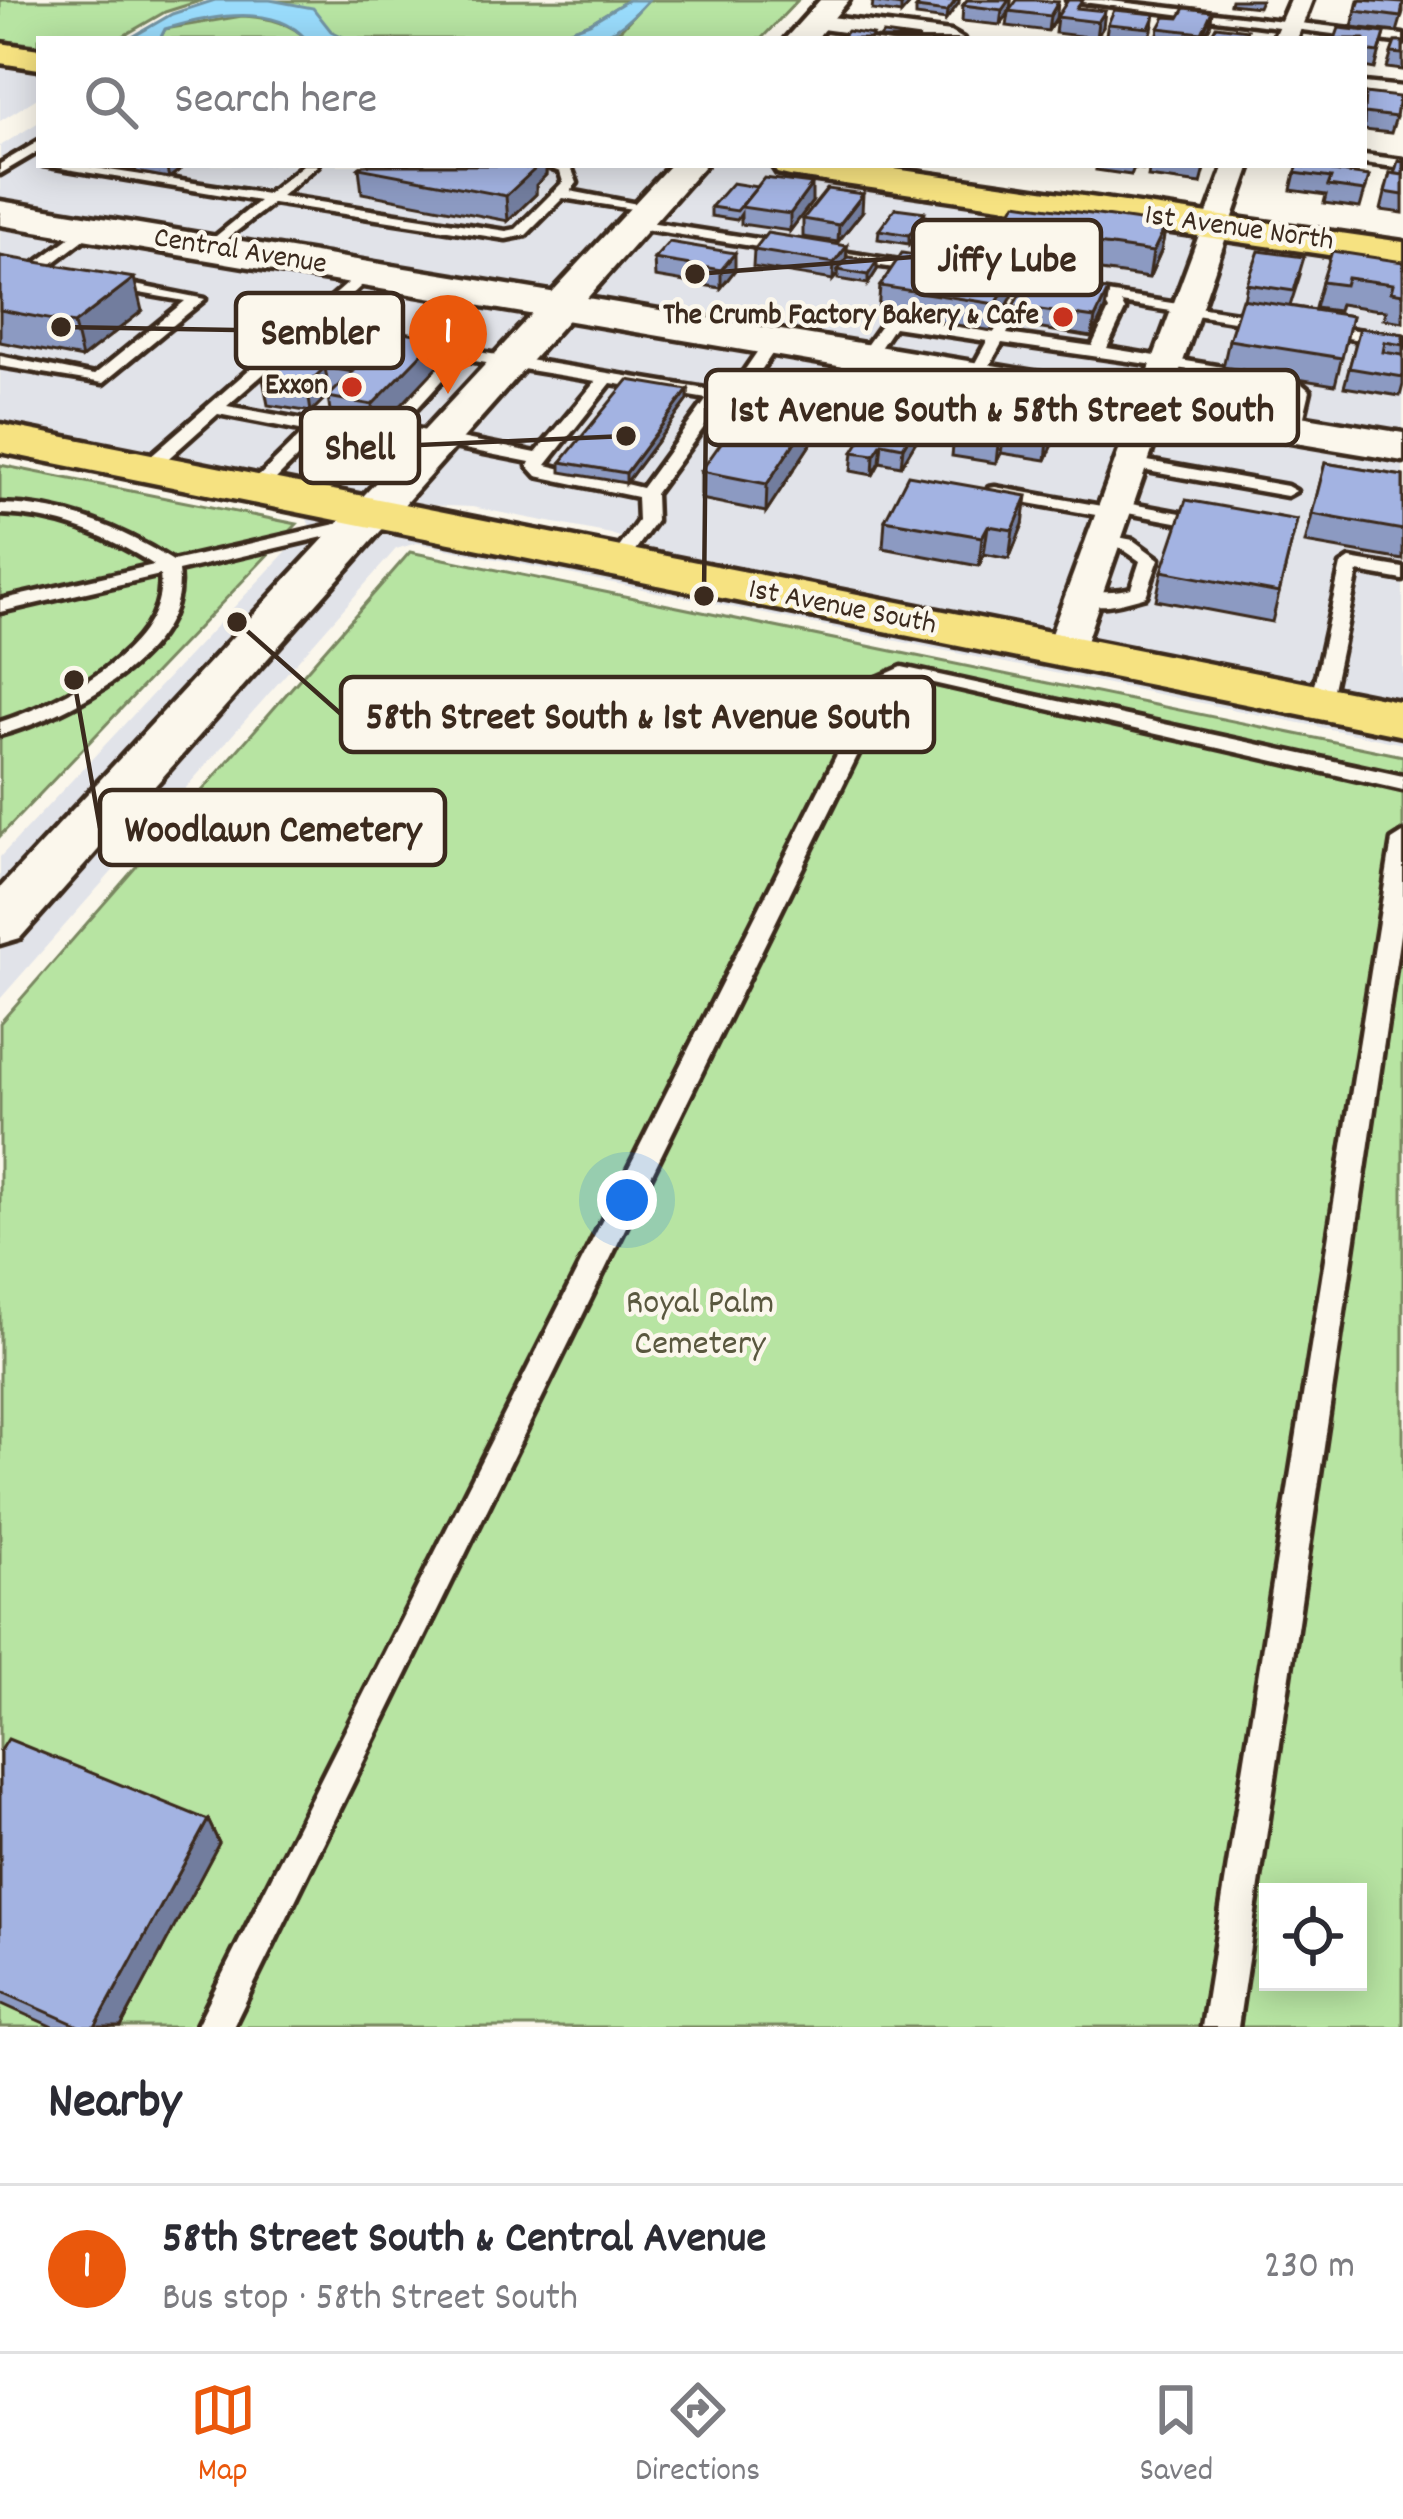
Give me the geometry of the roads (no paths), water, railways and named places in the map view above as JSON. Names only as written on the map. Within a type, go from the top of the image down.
[{"type":"main road","points":[[0,53],[36,59]]},
{"type":"main road","name":"1st Avenue North","points":[[811,168],[1403,254]]},
{"type":"main road","name":"Central Avenue","points":[[0,213],[866,357],[987,357],[1152,405],[1395,451]]},
{"type":"main road","name":"1st Avenue South","points":[[0,438],[369,518],[1403,719]]},
{"type":"street","points":[[1288,32],[1301,0]]},
{"type":"street","points":[[817,20],[930,36]]},
{"type":"street","points":[[1367,90],[1403,95]]},
{"type":"street","points":[[0,924],[685,168]]},
{"type":"street","points":[[1063,653],[1237,168]]},
{"type":"lane","points":[[1073,0],[1288,32],[1354,36]]},
{"type":"lane","points":[[1367,37],[1403,39]]},
{"type":"lane","points":[[0,170],[36,147]]},
{"type":"lane","points":[[1367,159],[1403,164]]},
{"type":"lane","points":[[16,160],[36,163]]},
{"type":"lane","points":[[69,168],[506,235],[521,232],[570,183],[570,175],[555,168]]},
{"type":"lane","points":[[210,248],[307,168]]},
{"type":"lane","points":[[559,194],[643,216],[934,270]]},
{"type":"lane","points":[[58,275],[26,269],[92,228]]},
{"type":"lane","points":[[147,468],[367,274]]},
{"type":"lane","points":[[957,274],[1273,322]]},
{"type":"lane","points":[[0,361],[98,380],[197,299],[81,279]]},
{"type":"lane","points":[[987,357],[1025,284]]},
{"type":"lane","points":[[418,348],[472,291]]},
{"type":"lane","points":[[1096,352],[1117,310],[1109,297]]},
{"type":"lane","points":[[1295,326],[1403,342]]},
{"type":"lane","points":[[306,329],[605,380],[718,396],[739,391],[829,407]]},
{"type":"lane","points":[[739,391],[772,342]]},
{"type":"lane","points":[[374,360],[390,343]]},
{"type":"lane","points":[[987,357],[1096,352],[1290,382],[1302,392],[1293,429]]},
{"type":"lane","points":[[215,409],[317,422],[381,439],[458,355]]},
{"type":"lane","points":[[605,380],[537,466],[542,472],[646,494]]},
{"type":"lane","points":[[626,552],[646,521],[646,494],[718,396]]},
{"type":"lane","points":[[255,490],[317,422]]},
{"type":"lane","points":[[389,429],[540,459]]},
{"type":"lane","points":[[1131,463],[1287,491]]},
{"type":"lane","points":[[966,486],[1111,520],[1229,527]]},
{"type":"lane","points":[[0,509],[23,508],[86,522],[134,543],[167,566],[171,601],[146,640],[99,681],[33,721],[0,729]]},
{"type":"lane","points":[[0,606],[369,518],[464,517],[626,552],[703,581]]},
{"type":"lane","points":[[1082,598],[1112,600],[1139,592],[1144,579],[1150,559],[1127,544],[1111,520]]},
{"type":"lane","points":[[1320,703],[1350,565],[1403,574]]},
{"type":"lane","points":[[214,2027],[885,679],[920,674],[1403,783]]},
{"type":"lane","points":[[1220,2027],[1403,840]]},
{"type":"water","points":[[215,0],[270,0],[313,8],[341,36],[302,36],[276,20],[238,16],[199,20],[165,29],[162,36],[134,36],[172,14]]},
{"type":"water","points":[[628,0],[648,0],[603,35],[554,36],[590,23]]},
{"type":"place","name":"Jiffy Lube","points":[[695,274]]},
{"type":"place","name":"The Crumb Factory Bakery & Cafe","points":[[1063,317]]},
{"type":"place","name":"Sembler","points":[[61,327]]},
{"type":"place","name":"Exxon","points":[[352,387]]},
{"type":"place","name":"58th Street South & Central Avenue","points":[[448,394]]},
{"type":"place","name":"Shell","points":[[626,436]]},
{"type":"place","name":"1st Avenue South & 58th Street South","points":[[704,596]]},
{"type":"place","name":"58th Street South & 1st Avenue South","points":[[237,622]]},
{"type":"place","name":"Woodlawn Cemetery","points":[[74,680]]},
{"type":"park label","name":"Royal Palm Cemetery","points":[[700,1326]]}]
